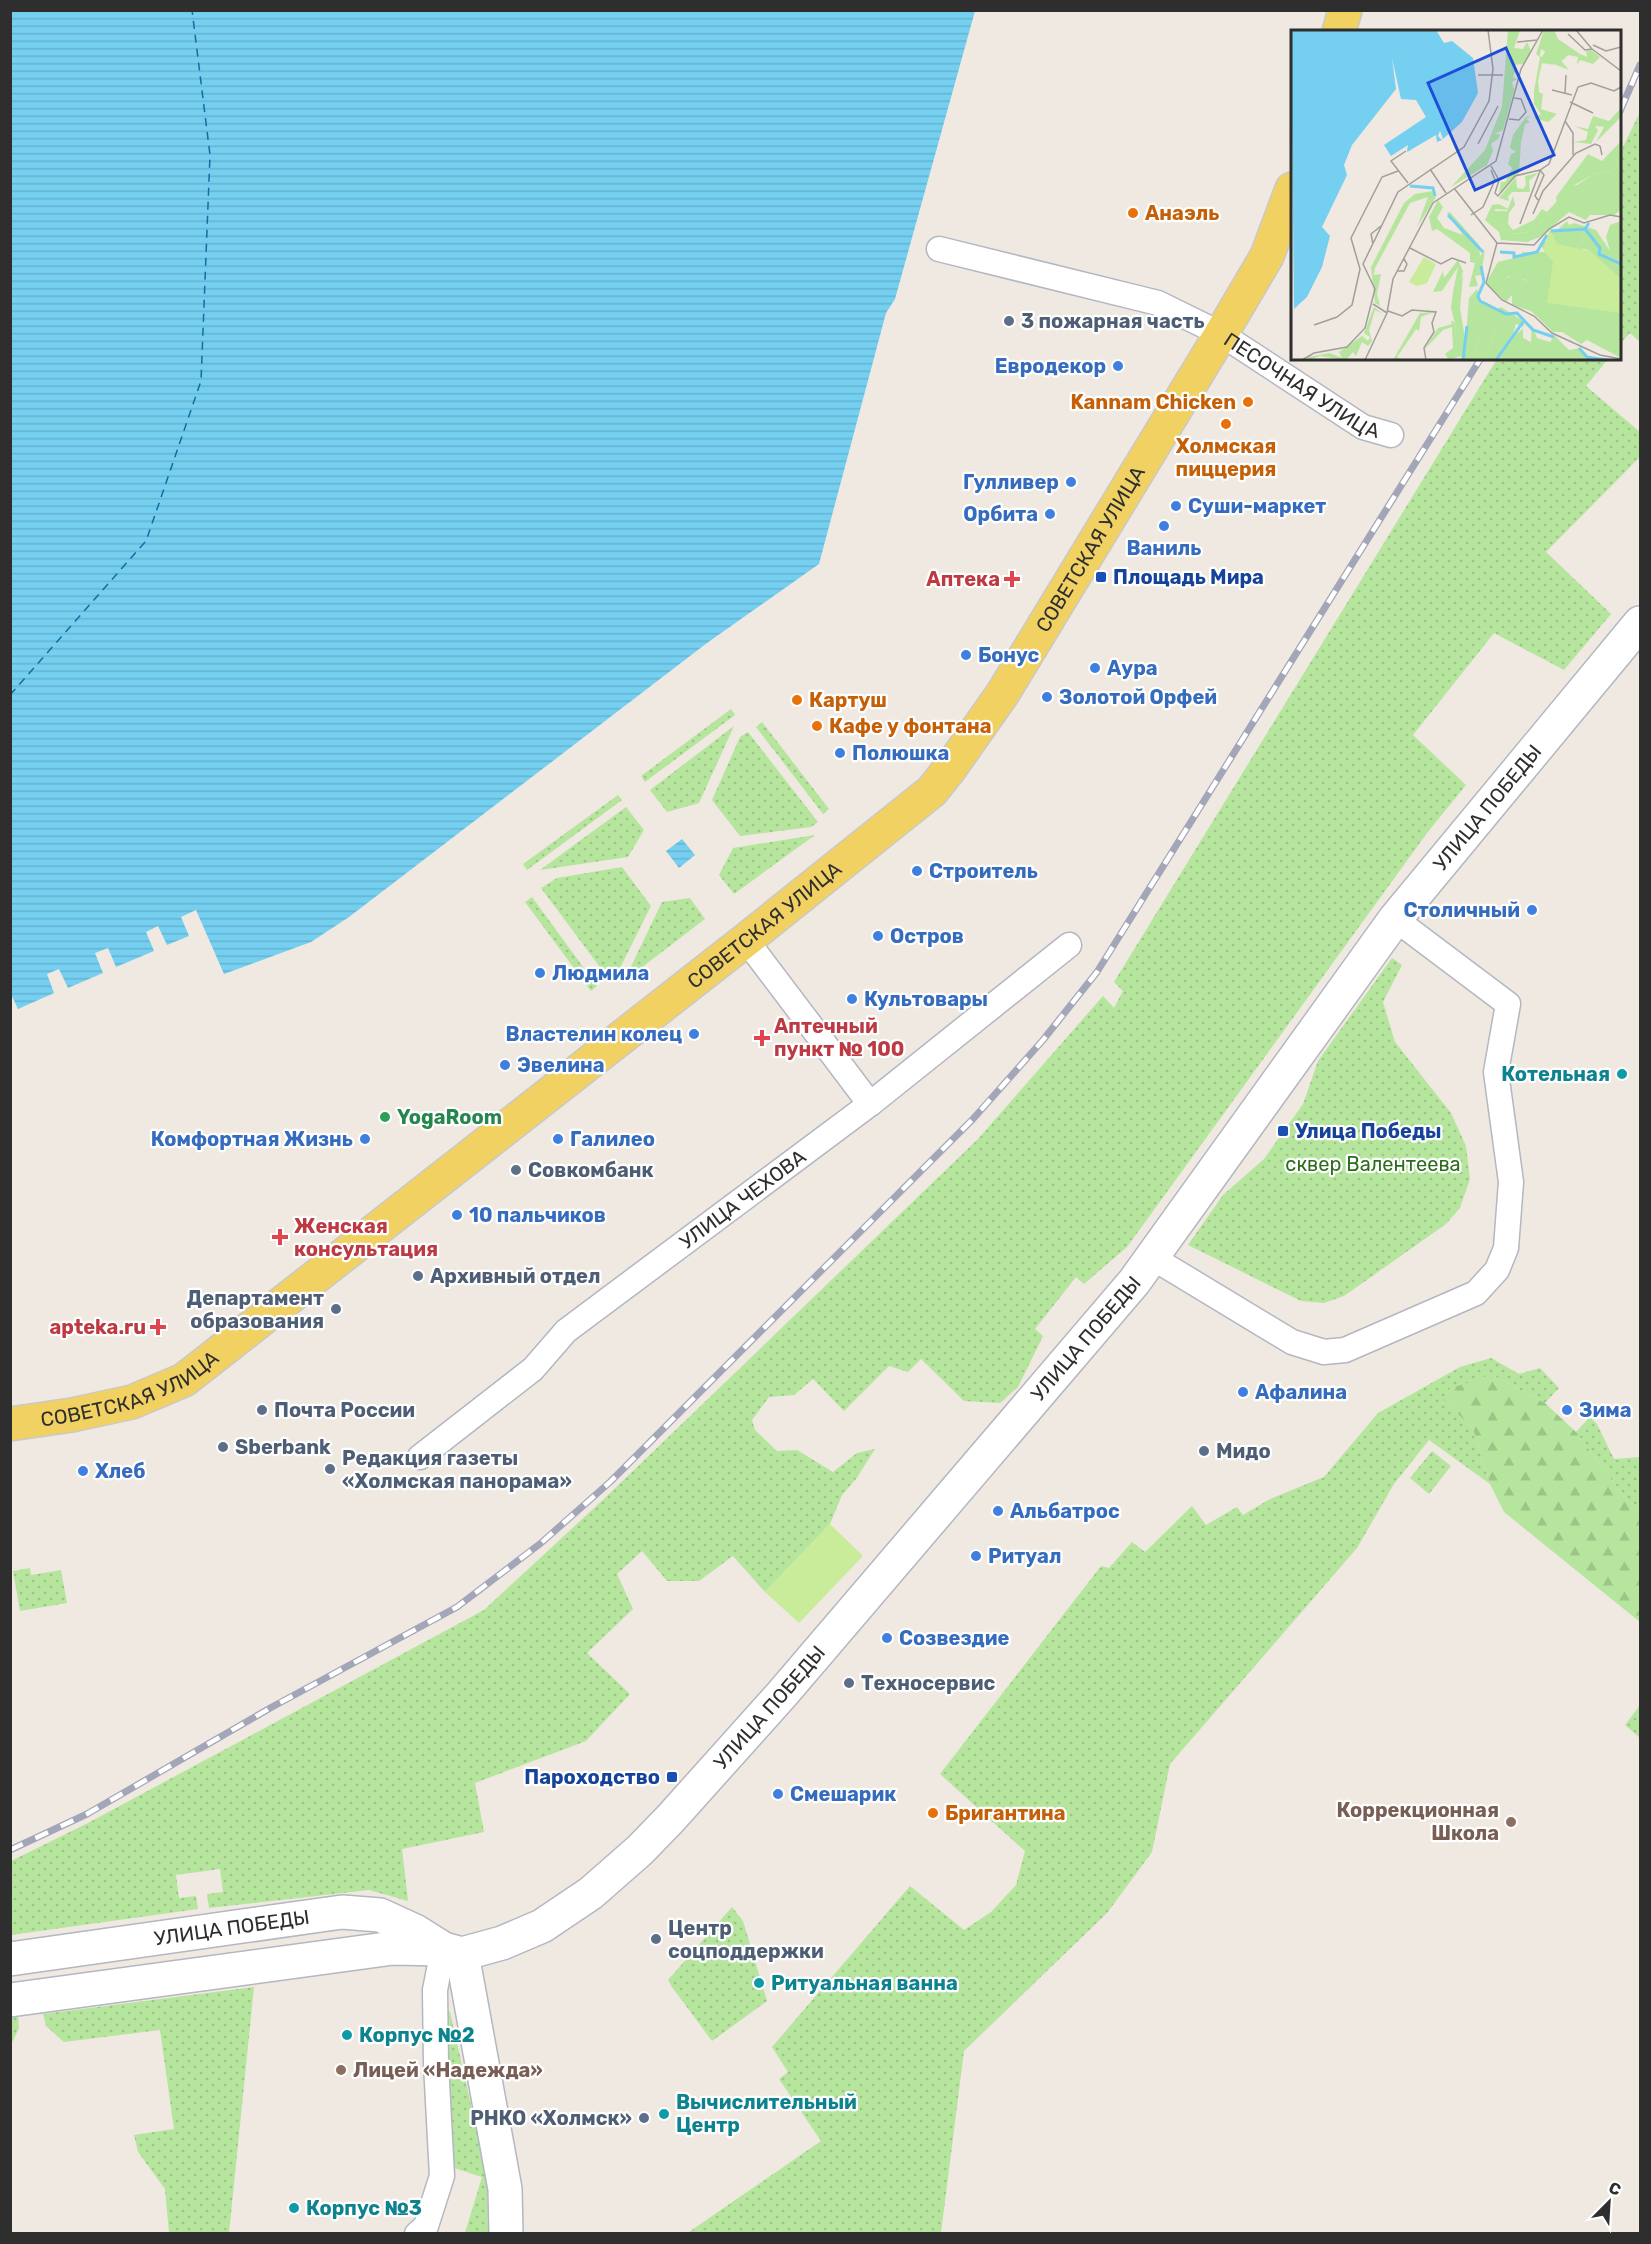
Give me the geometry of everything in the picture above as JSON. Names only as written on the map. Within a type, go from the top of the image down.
[{"type":"main road","points":[[1340,30],[1345,10]]},
{"type":"main road","name":"СОВЕТСКАЯ УЛИЦА","points":[[10,1424],[72,1415],[132,1402],[184,1380],[746,940],[932,791],[1003,693],[1221,334],[1267,256],[1291,194]]},
{"type":"main road","name":"УЛИЦА ПОБЕДЫ","points":[[10,2000],[393,1948],[453,1951],[502,1943],[542,1926],[591,1893],[640,1851],[783,1693],[1153,1258],[1395,919],[1641,623]]},
{"type":"main road","name":"УЛИЦА ПОБЕДЫ","points":[[10,1959],[342,1912],[380,1915],[453,1951]]},
{"type":"main road","points":[[453,1951],[505,2189],[506,2234]]},
{"type":"street","name":"ПЕСОЧНАЯ УЛИЦА","points":[[939,249],[1158,303],[1221,334],[1363,427],[1391,435]]},
{"type":"street","points":[[1153,1258],[1292,1342],[1324,1352],[1345,1350],[1476,1293],[1497,1270],[1506,1248],[1511,1182],[1496,1072],[1508,1004],[1395,919]]},
{"type":"street","points":[[746,940],[870,1104]]},
{"type":"street","name":"УЛИЦА ЧЕХОВА","points":[[420,1457],[533,1369],[566,1332],[870,1104],[1069,945]]},
{"type":"street","points":[[417,2234],[426,2226],[442,2176],[435,1990],[453,1951]]},
{"type":"green space","points":[[1640,112],[1640,342],[1630,333],[1621,343],[1621,151]]},
{"type":"green space","points":[[1496,360],[1607,360],[1586,386],[1640,432],[1640,457],[1546,552],[1611,614],[1564,670],[1494,633],[1413,735],[1466,785],[1427,833],[1127,1247],[1084,1284],[1076,1277],[1035,1329],[1043,1336],[1018,1387],[1000,1403],[964,1401],[921,1359],[908,1372],[889,1366],[844,1411],[813,1379],[794,1395],[769,1397],[752,1420],[755,1430],[777,1451],[797,1450],[833,1472],[857,1453],[875,1449],[856,1479],[842,1495],[830,1524],[765,1592],[733,1556],[699,1581],[667,1581],[642,1551],[617,1574],[633,1609],[587,1653],[630,1694],[586,1741],[475,1783],[484,1832],[402,1849],[408,1901],[369,1890],[209,1908],[207,1894],[223,1892],[220,1869],[176,1875],[179,1898],[196,1896],[198,1909],[11,1935],[11,1861],[88,1823],[484,1610],[606,1497],[978,1139],[1103,996],[1114,1008],[1123,991],[1114,982]]},
{"type":"green space","points":[[731,709],[735,715],[645,782],[641,776]]},
{"type":"green space","points":[[762,722],[829,809],[823,814],[756,727]]},
{"type":"green space","points":[[734,726],[699,803],[667,812],[650,790]]},
{"type":"green space","points":[[748,732],[818,822],[811,827],[740,836],[712,800],[740,737]]},
{"type":"green space","points":[[618,795],[622,800],[527,870],[523,864]]},
{"type":"green space","points":[[626,807],[644,830],[628,857],[540,870]]},
{"type":"green space","points":[[815,835],[734,894],[719,875],[733,848]]},
{"type":"green space","points":[[622,867],[651,906],[620,968],[608,978],[541,888],[557,878]]},
{"type":"green space","points":[[532,897],[597,986],[591,991],[525,902]]},
{"type":"green space","points":[[690,898],[705,919],[624,981],[662,902]]},
{"type":"green space","name":"сквер Валентеева","points":[[1392,958],[1402,965],[1383,1002],[1395,1042],[1451,1113],[1466,1146],[1470,1179],[1460,1208],[1446,1224],[1344,1296],[1324,1303],[1301,1301],[1188,1245],[1223,1195],[1264,1159],[1303,1104],[1318,1061]]},
{"type":"green space","points":[[1491,1358],[1519,1374],[1540,1368],[1559,1388],[1545,1403],[1494,1376],[1444,1400],[1473,1429],[1490,1484],[1429,1440],[1394,1484],[1357,1548],[1170,1764],[1152,1852],[1107,1913],[964,2051],[941,2233],[686,2234],[821,2141],[779,2079],[788,2072],[772,2047],[910,1886],[964,1930],[991,1912],[1016,1885],[1025,1851],[940,1774],[1101,1566],[1109,1568],[1132,1542],[1145,1552],[1192,1506],[1206,1525],[1237,1507],[1243,1515],[1270,1499],[1324,1477],[1378,1413],[1460,1367]]},
{"type":"green space","points":[[1487,1376],[1494,1376],[1545,1403],[1576,1432],[1627,1501],[1640,1506],[1640,1622],[1504,1512],[1490,1484],[1473,1429],[1444,1400],[1449,1389]]},
{"type":"green space","points":[[1590,1417],[1597,1424],[1614,1459],[1640,1457],[1640,1506],[1627,1501],[1576,1432]]},
{"type":"green space","points":[[1432,1451],[1451,1466],[1429,1494],[1410,1478]]},
{"type":"green space","points":[[830,1524],[863,1556],[799,1623],[765,1592]]},
{"type":"green space","points":[[30,1568],[31,1575],[61,1570],[67,1603],[20,1611],[13,1571]]},
{"type":"green space","points":[[1640,1705],[1640,1738],[1625,1725]]},
{"type":"green space","points":[[732,1907],[743,1921],[767,2001],[712,2041],[668,1980]]},
{"type":"green space","points":[[254,1987],[229,2233],[169,2233],[165,2189],[138,2152],[134,2135],[174,2129],[160,2030],[64,2042],[46,2026],[43,2014]]},
{"type":"green space","points":[[444,2008],[450,2012],[487,2175],[488,2233],[465,2233],[482,2177],[451,2167]]},
{"type":"green space","points":[[18,2016],[19,2028],[11,2045],[11,2017]]},
{"type":"water","points":[[10,11],[975,11],[895,299],[886,313],[819,564],[707,643],[349,917],[311,942],[224,974],[196,910],[181,917],[189,936],[167,945],[158,926],[146,932],[154,951],[116,967],[108,948],[95,953],[103,973],[68,988],[59,969],[47,974],[54,993],[18,1009],[10,992]]},
{"type":"water","points":[[682,839],[695,855],[679,868],[666,851]]},
{"type":"ferry route","points":[[10,695],[146,541],[201,381],[210,155],[192,10]]},
{"type":"railway","points":[[1621,109],[1640,65]]},
{"type":"railway","points":[[10,1850],[87,1814],[272,1707],[457,1607],[541,1543],[610,1482],[973,1119],[1043,1040],[1097,972],[1480,360]]},
{"type":"place","name":"Анаэль","points":[[1133,213]]},
{"type":"place","name":"3 пожарная часть","points":[[1009,321]]},
{"type":"place","name":"Евродекор","points":[[1118,366]]},
{"type":"place","name":"Kannam Chicken","points":[[1248,402]]},
{"type":"place","name":"Холмская пиццерия","points":[[1226,424]]},
{"type":"place","name":"Гулливер","points":[[1071,482]]},
{"type":"place","name":"Суши-маркет","points":[[1176,506]]},
{"type":"place","name":"Орбита","points":[[1050,514]]},
{"type":"place","name":"Ваниль","points":[[1164,526]]},
{"type":"place","name":"Площадь Мира","points":[[1101,577]]},
{"type":"place","name":"Аптека","points":[[1012,579]]},
{"type":"place","name":"Бонус","points":[[966,655]]},
{"type":"place","name":"Аура","points":[[1095,668]]},
{"type":"place","name":"Золотой Орфей","points":[[1047,697]]},
{"type":"place","name":"Картуш","points":[[797,700]]},
{"type":"place","name":"Кафе у фонтана","points":[[817,726]]},
{"type":"place","name":"Полюшка","points":[[840,753]]},
{"type":"place","name":"Строитель","points":[[917,871]]},
{"type":"place","name":"Столичный","points":[[1532,910]]},
{"type":"place","name":"Остров","points":[[878,936]]},
{"type":"place","name":"Людмила","points":[[540,973]]},
{"type":"place","name":"Культовары","points":[[852,999]]},
{"type":"place","name":"Властелин колец","points":[[694,1034]]},
{"type":"place","name":"Аптечный пункт № 100","points":[[762,1038]]},
{"type":"place","name":"Эвелина","points":[[505,1065]]},
{"type":"place","name":"Котельная","points":[[1622,1074]]},
{"type":"place","name":"YogaRoom","points":[[385,1117]]},
{"type":"place","name":"Улица Победы","points":[[1283,1131]]},
{"type":"place","name":"Комфортная Жизнь","points":[[365,1139]]},
{"type":"place","name":"Галилео","points":[[558,1139]]},
{"type":"place","name":"Совкомбанк","points":[[516,1170]]},
{"type":"place","name":"10 пальчиков","points":[[457,1215]]},
{"type":"place","name":"Женская консультация","points":[[280,1237]]},
{"type":"place","name":"Архивный отдел","points":[[418,1276]]},
{"type":"place","name":"Департамент образования","points":[[336,1309]]},
{"type":"place","name":"apteka.ru","points":[[158,1327]]},
{"type":"place","name":"Афалина","points":[[1243,1392]]},
{"type":"place","name":"Почта России","points":[[262,1410]]},
{"type":"place","name":"Зима","points":[[1567,1410]]},
{"type":"place","name":"Sberbank","points":[[223,1447]]},
{"type":"place","name":"Мидо","points":[[1204,1451]]},
{"type":"place","name":"Редакция газеты «Холмская панорама»","points":[[330,1469]]},
{"type":"place","name":"Хлеб","points":[[83,1471]]},
{"type":"place","name":"Альбатрос","points":[[998,1511]]},
{"type":"place","name":"Ритуал","points":[[976,1556]]},
{"type":"place","name":"Созвездие","points":[[887,1638]]},
{"type":"place","name":"Техносервис","points":[[849,1683]]},
{"type":"place","name":"Пароходство","points":[[672,1777]]},
{"type":"place","name":"Смешарик","points":[[778,1794]]},
{"type":"place","name":"Бригантина","points":[[933,1813]]},
{"type":"place","name":"Коррекционная Школа","points":[[1511,1822]]},
{"type":"place","name":"Центр соцподдержки","points":[[656,1939]]},
{"type":"place","name":"Ритуальная ванна","points":[[759,1983]]},
{"type":"place","name":"Корпус №2","points":[[347,2035]]},
{"type":"place","name":"Лицей «Надежда»","points":[[341,2070]]},
{"type":"place","name":"Вычислительный Центр","points":[[664,2114]]},
{"type":"place","name":"РНКО «Холмск»","points":[[644,2118]]},
{"type":"place","name":"Корпус №3","points":[[294,2208]]}]
